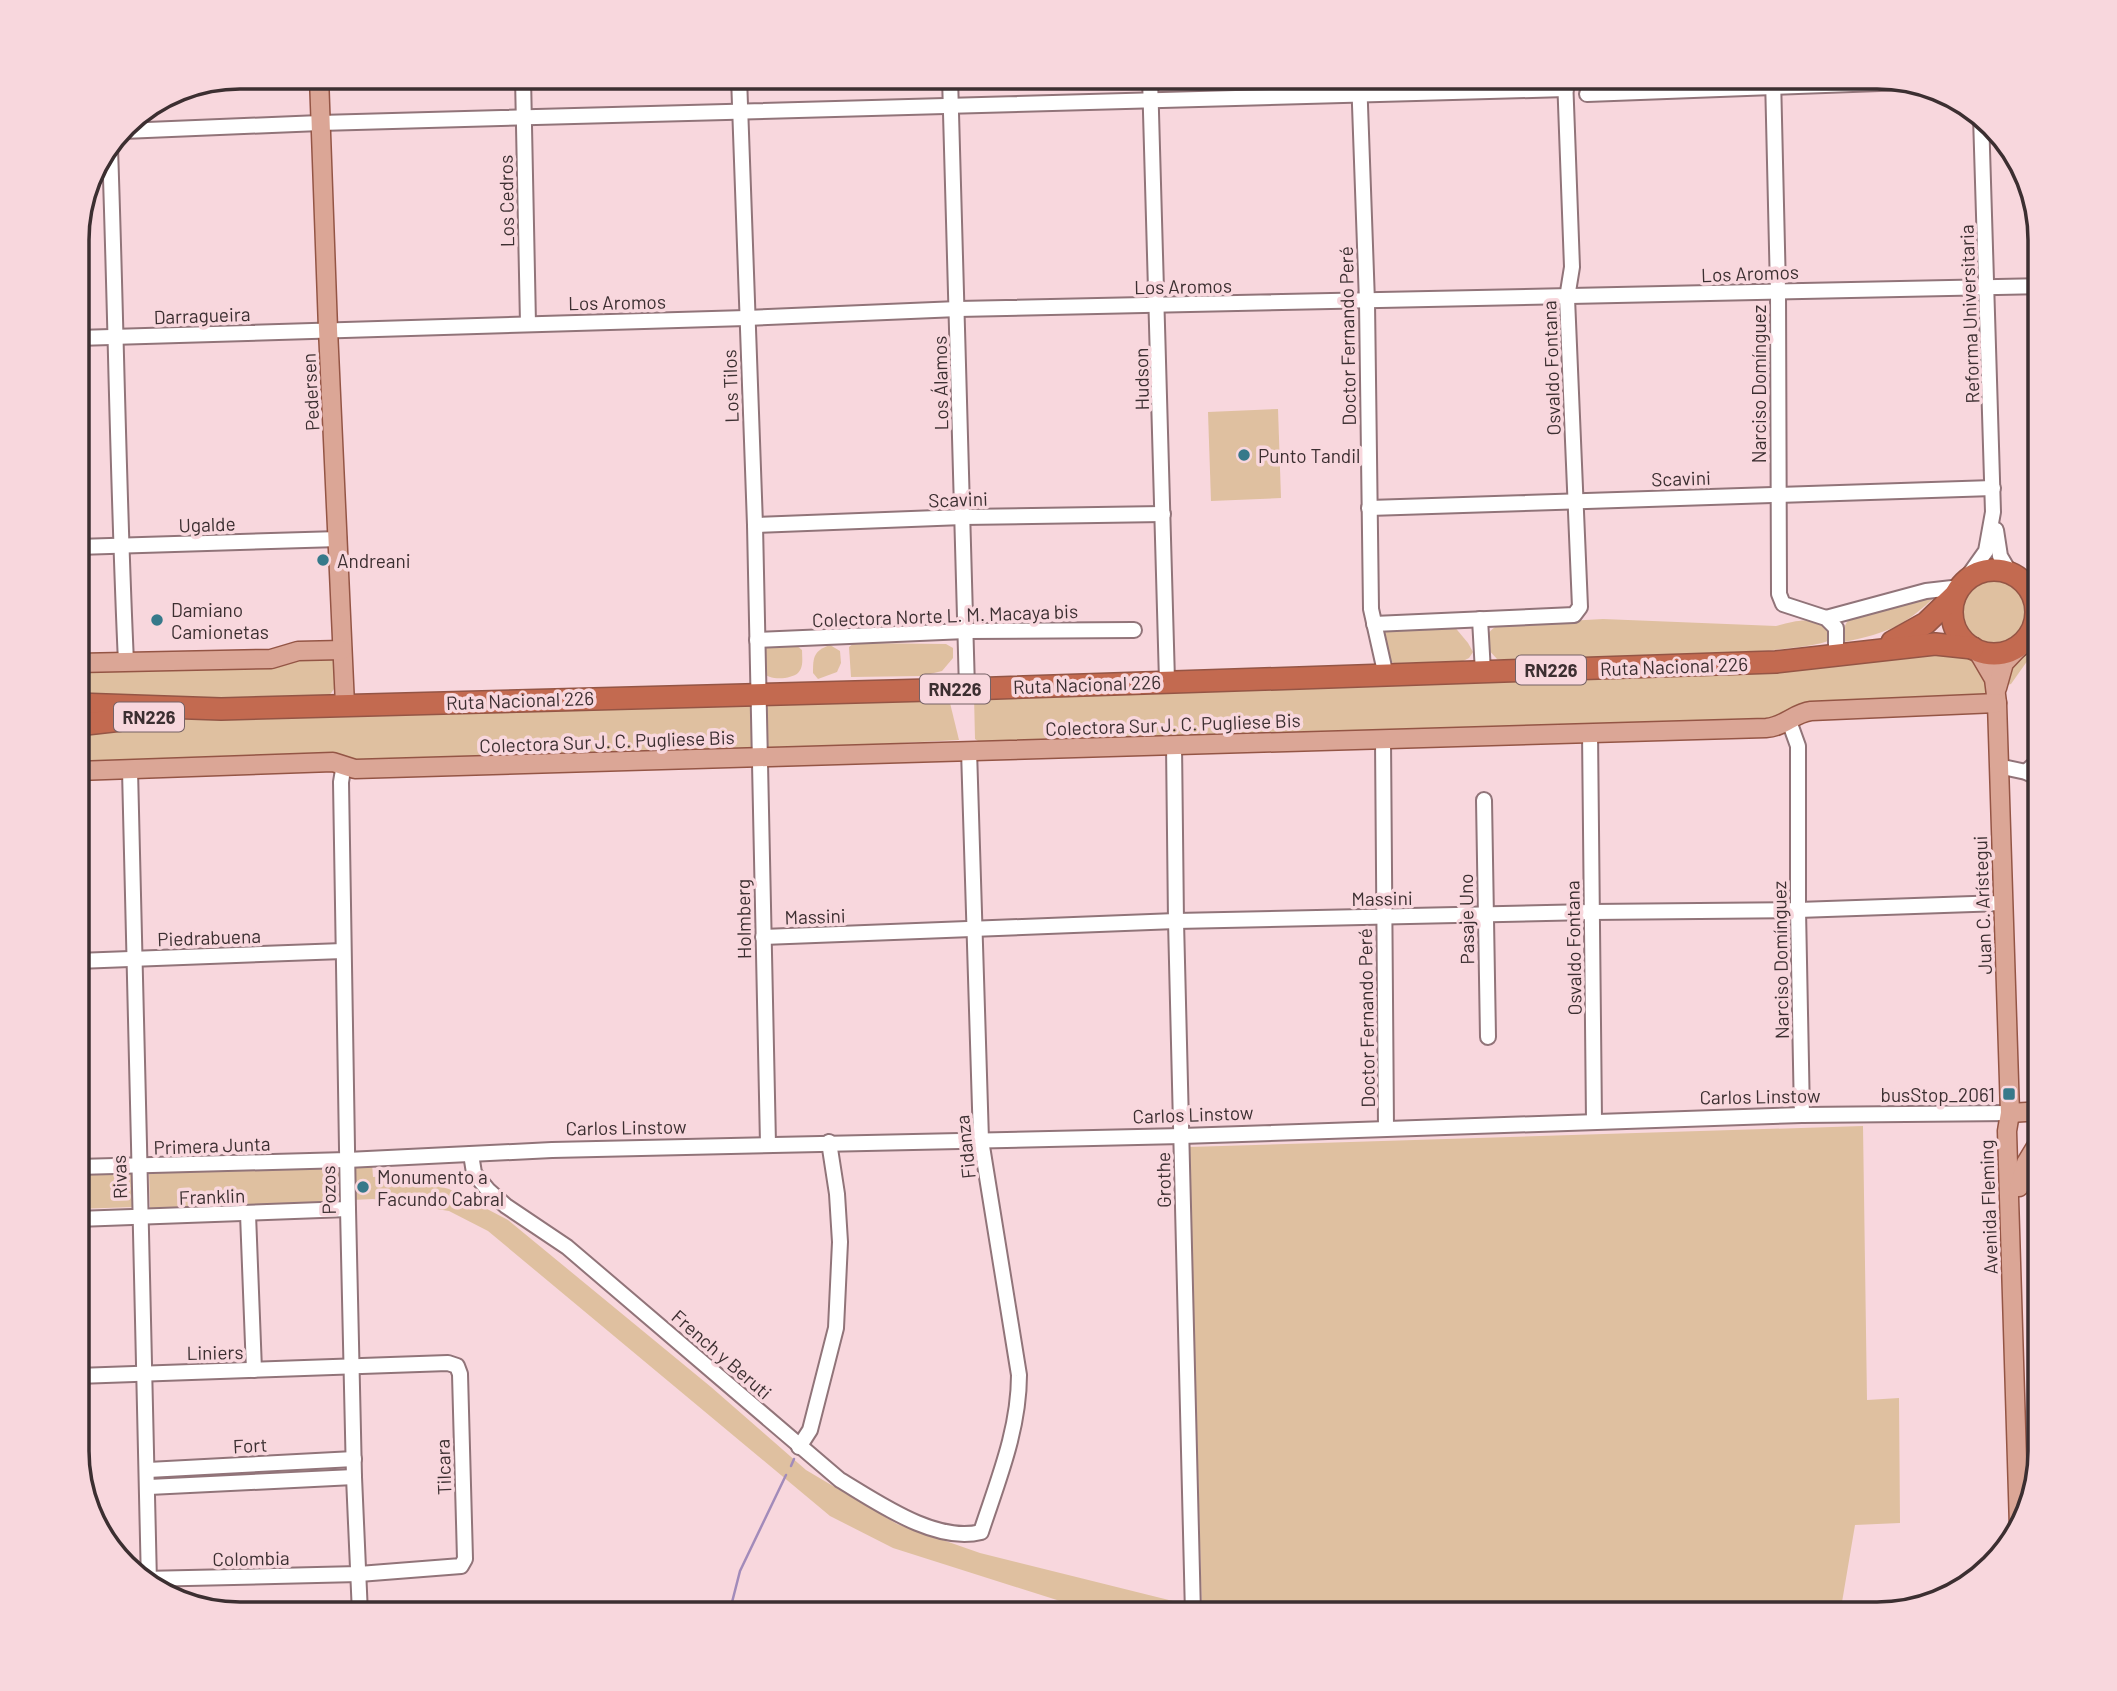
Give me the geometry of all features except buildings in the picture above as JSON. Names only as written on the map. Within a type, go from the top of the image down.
[{"type":"highway","name":"Ruta Nacional 226","points":[[1867,651],[1901,639],[1918,629],[1935,616],[1961,587],[1986,571],[2028,574]]},
{"type":"highway","points":[[2012,574],[2024,582],[2028,589]]},
{"type":"highway","points":[[1961,587],[1952,613],[1954,624],[1958,634],[1975,650]]},
{"type":"highway","points":[[2023,643],[2028,633]]},
{"type":"highway","name":"Ruta Nacional 226","points":[[90,704],[221,709],[1386,676],[1776,662],[1935,644],[1990,654],[2002,653],[2023,643]]},
{"type":"highway","name":"Ruta Nacional 226","points":[[90,724],[221,709]]},
{"type":"main road","name":"Pedersen","points":[[319,89],[345,705]]},
{"type":"main road","name":"Juan C. Arístegui","points":[[2010,1113],[1997,699],[2004,663],[2023,643]]},
{"type":"main road","points":[[90,663],[271,659],[298,651],[342,650]]},
{"type":"main road","name":"Juan C. Arístegui","points":[[1975,650],[1991,674],[1997,699]]},
{"type":"main road","name":"Colectora Sur J. C. Pugliese Bis","points":[[90,771],[333,762],[355,769],[1773,727],[1789,721],[1799,713],[1811,711],[1997,699]]},
{"type":"main road","name":"Carlos Linstow","points":[[2010,1113],[2028,1112]]},
{"type":"main road","name":"Avenida Fleming","points":[[2010,1113],[2018,1133],[2027,1456]]},
{"type":"main road","name":"Avenida Fleming","points":[[2010,1113],[2007,1131],[2018,1502]]},
{"type":"main road","points":[[2019,1187],[2028,1160]]},
{"type":"street","name":"Los Cedros","points":[[523,89],[528,324]]},
{"type":"street","name":"Los Tilos","points":[[739,89],[755,525],[757,693]]},
{"type":"street","name":"Los Álamos","points":[[950,89],[967,689]]},
{"type":"street","name":"Hudson","points":[[1150,89],[1167,681]]},
{"type":"street","name":"Doctor Fernando Peré","points":[[1360,89],[1367,302],[1371,609],[1386,676]]},
{"type":"street","points":[[138,130],[1360,95],[1462,89]]},
{"type":"street","name":"Osvaldo Fontana","points":[[1480,619],[1574,615],[1580,607],[1567,298],[1572,267],[1565,89]]},
{"type":"street","points":[[1587,94],[1664,89]]},
{"type":"street","name":"Narciso Domínguez","points":[[1773,89],[1778,290],[1779,594],[1783,604],[1825,618]]},
{"type":"street","name":"Reforma Universitaria","points":[[1982,133],[1993,512],[2000,556],[2012,574]]},
{"type":"street","points":[[111,164],[126,662]]},
{"type":"street","name":"Los Aromos","points":[[328,329],[746,318],[957,309],[2028,286]]},
{"type":"street","name":"Darragueira","points":[[90,338],[328,329]]},
{"type":"street","name":"Scavini","points":[[1369,508],[1993,488]]},
{"type":"street","name":"Reforma Universitaria","points":[[1961,587],[1986,551],[1993,512]]},
{"type":"street","name":"Scavini","points":[[755,525],[963,517],[1163,514]]},
{"type":"street","name":"Ugalde","points":[[90,547],[339,539]]},
{"type":"street","points":[[1825,618],[1926,591],[1961,587]]},
{"type":"street","points":[[1825,618],[1836,628],[1836,656]]},
{"type":"street","points":[[1374,624],[1480,619],[1483,672]]},
{"type":"street","name":"Colectora Norte L. M. Macaya bis","points":[[757,640],[966,631],[1134,630]]},
{"type":"street","name":"Holmberg","points":[[757,693],[768,1144]]},
{"type":"street","name":"Narciso Domínguez","points":[[1789,721],[1798,746],[1802,1115]]},
{"type":"street","name":"Osvaldo Fontana","points":[[1590,732],[1594,1121]]},
{"type":"street","name":"Doctor Fernando Peré","points":[[1383,739],[1386,1128]]},
{"type":"street","name":"Grothe","points":[[1174,744],[1193,1602]]},
{"type":"street","name":"Fidanza","points":[[969,750],[981,1140],[1019,1375],[1019,1397],[1009,1450],[981,1532]]},
{"type":"street","points":[[1998,766],[2026,772]]},
{"type":"street","name":"Pozos","points":[[347,767],[343,770],[341,782],[343,951],[354,1477],[360,1602]]},
{"type":"street","name":"Rivas","points":[[130,770],[138,1166],[149,1487],[147,1569]]},
{"type":"street","name":"Pasaje Uno","points":[[1484,800],[1488,1037]]},
{"type":"street","name":"Massini","points":[[762,937],[1176,921],[1798,910],[2002,903]]},
{"type":"street","name":"Piedrabuena","points":[[90,961],[343,951]]},
{"type":"street","name":"Carlos Linstow","points":[[347,1160],[829,1142],[1182,1136],[1802,1115],[2010,1113]]},
{"type":"street","points":[[799,1447],[810,1430],[836,1328],[840,1242],[837,1194],[829,1142]]},
{"type":"street","name":"French y Beruti","points":[[471,1154],[474,1173],[506,1206],[566,1247],[840,1480],[925,1526],[967,1535],[981,1532]]},
{"type":"street","name":"Primera Junta","points":[[90,1167],[347,1160]]},
{"type":"street","name":"Franklin","points":[[90,1219],[348,1209]]},
{"type":"street","points":[[248,1214],[254,1370]]},
{"type":"street","name":"Liniers","points":[[90,1375],[448,1363],[457,1366]]},
{"type":"street","name":"Tilcara","points":[[457,1366],[460,1374],[465,1559],[461,1566]]},
{"type":"street","name":"Fort","points":[[148,1470],[354,1459]]},
{"type":"street","name":"Fort","points":[[149,1487],[354,1477]]},
{"type":"street","name":"Colombia","points":[[164,1580],[359,1574],[461,1566]]},
{"type":"shaded area","name":"Punto Tandil","points":[[1278,409],[1281,498],[1211,501],[1208,412]]},
{"type":"shaded area","points":[[1994,576],[2008,579],[2024,592],[2027,598],[2027,626],[2014,642],[2008,645],[1994,648],[1980,645],[1964,632],[1961,626],[1958,612],[1961,598],[1974,582],[1980,579]]},
{"type":"shaded area","points":[[1938,594],[1895,627],[1844,642],[1845,626],[1855,613]]},
{"type":"shaded area","points":[[1603,619],[1776,626],[1812,621],[1832,631],[1831,639],[1814,645],[1673,656],[1497,659],[1486,647],[1488,634],[1499,625]]},
{"type":"shaded area","points":[[1453,625],[1473,652],[1463,661],[1394,663],[1387,657],[1383,642],[1386,627]]},
{"type":"shaded area","points":[[854,643],[946,644],[953,648],[953,658],[942,671],[922,676],[851,677],[849,647]]},
{"type":"shaded area","points":[[2028,643],[2028,660],[2011,684],[2004,686],[2013,663]]},
{"type":"shaded area","points":[[796,645],[802,650],[802,665],[798,673],[778,678],[764,674],[760,668],[761,646]]},
{"type":"shaded area","points":[[830,645],[840,651],[841,663],[837,672],[818,679],[813,673],[814,658],[818,652]]},
{"type":"shaded area","points":[[1961,653],[1980,664],[1985,673],[1988,695],[1976,701],[1793,707],[1773,721],[981,743],[975,739],[974,696]]},
{"type":"shaded area","points":[[331,657],[338,674],[332,692],[322,699],[90,699],[90,666]]},
{"type":"shaded area","points":[[937,696],[950,703],[959,740],[765,750],[761,715],[770,704]]},
{"type":"shaded area","points":[[750,705],[752,745],[748,751],[358,763],[90,765],[90,727],[252,714]]},
{"type":"shaded area","points":[[1863,1126],[1867,1400],[1899,1398],[1900,1523],[1855,1525],[1842,1602],[1202,1602],[1189,1147]]},
{"type":"shaded area","points":[[372,1163],[373,1177],[396,1175],[449,1189],[508,1220],[711,1387],[806,1470],[897,1524],[980,1553],[1177,1602],[1063,1602],[893,1548],[830,1516],[488,1231],[449,1211],[373,1199],[352,1200],[351,1164]]},
{"type":"shaded area","points":[[343,1166],[344,1204],[150,1209],[149,1170]]},
{"type":"shaded area","points":[[133,1172],[134,1207],[90,1209],[90,1174]]},
{"type":"shaded area","points":[[331,1466],[332,1475],[157,1481],[156,1473]]},
{"type":"waterway","points":[[791,1466],[794,1459]]},
{"type":"waterway","points":[[732,1602],[740,1571],[786,1475]]},
{"type":"place","name":"Punto Tandil","points":[[1244,455]]},
{"type":"place","name":"Andreani","points":[[323,560]]},
{"type":"place","name":"Damiano Camionetas","points":[[157,620]]},
{"type":"place","name":"busStop_2061","points":[[2009,1094]]},
{"type":"place","name":"Monumento a Facundo Cabral","points":[[363,1187]]}]
